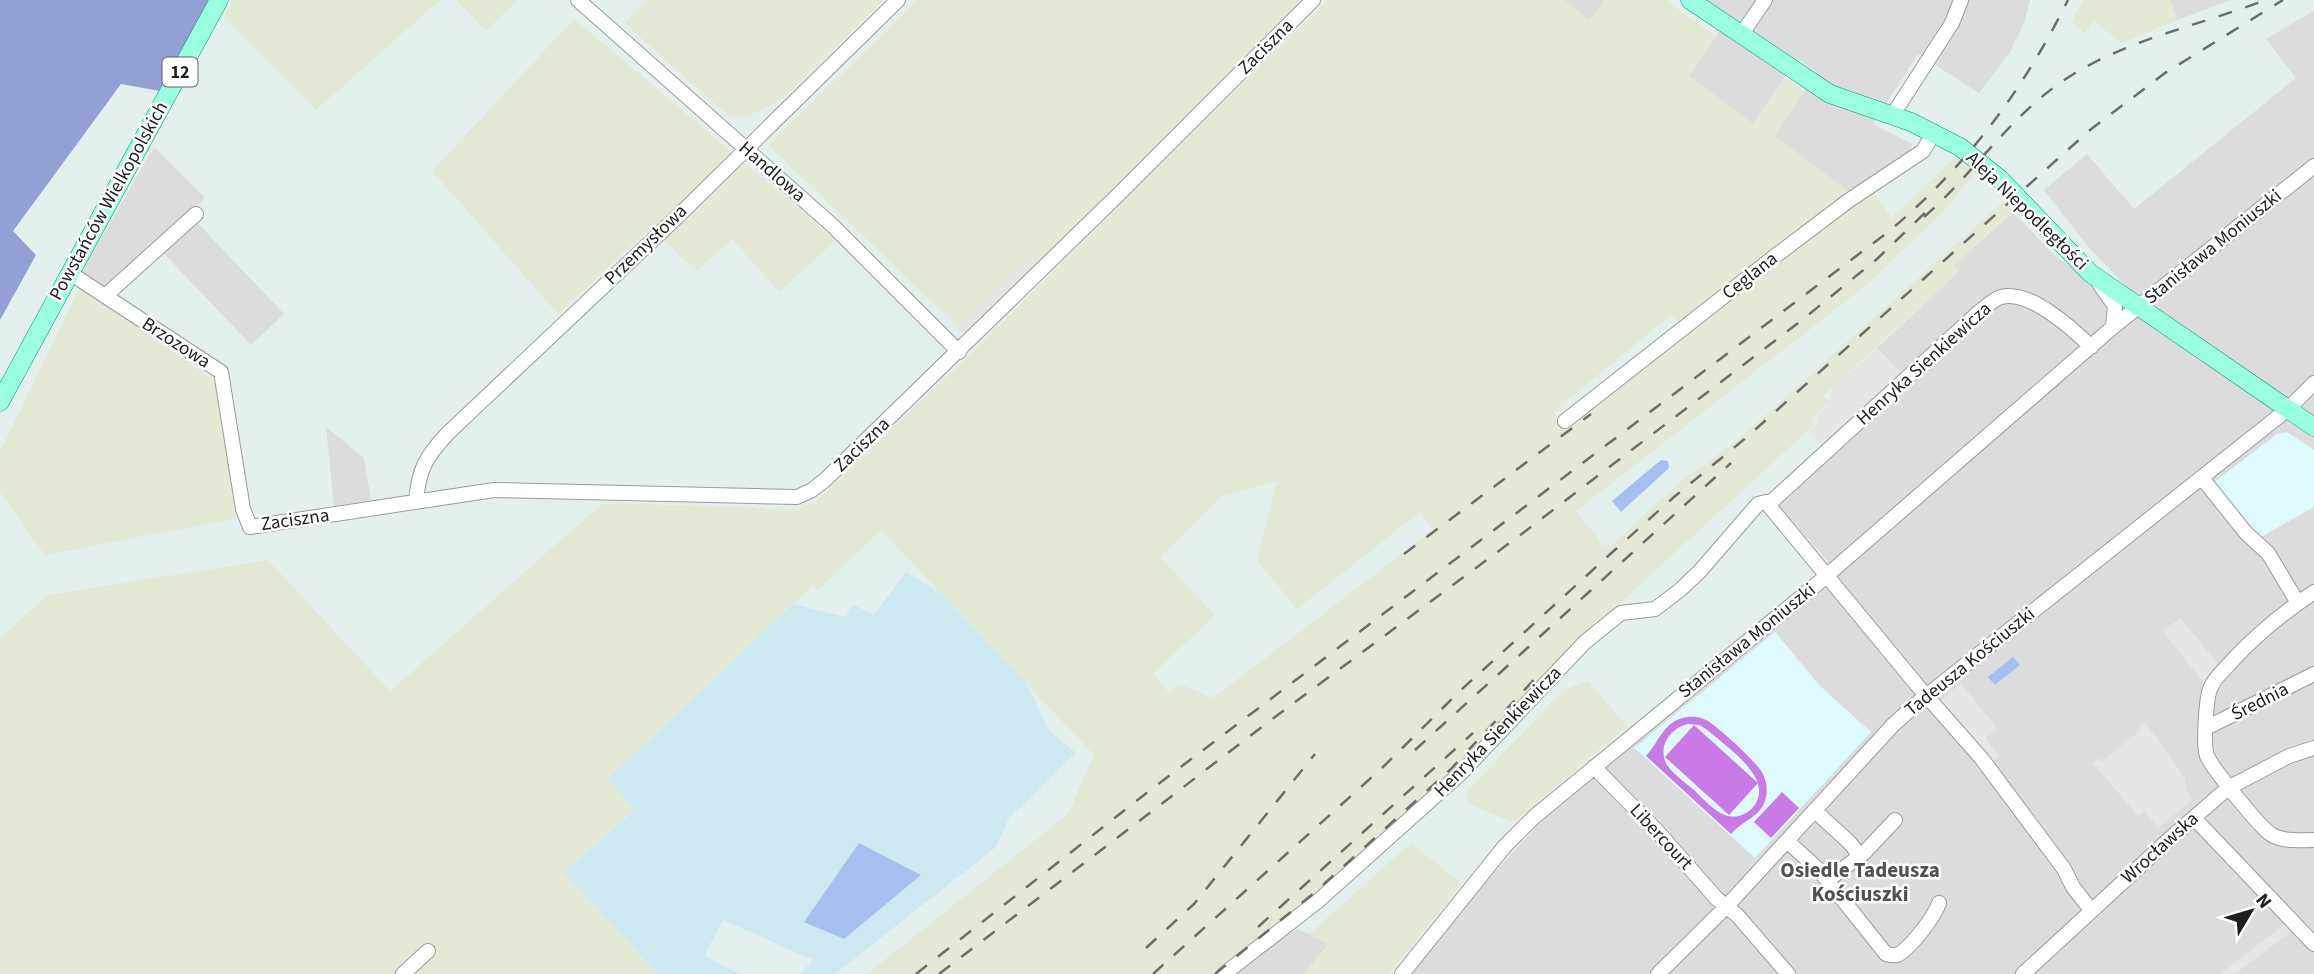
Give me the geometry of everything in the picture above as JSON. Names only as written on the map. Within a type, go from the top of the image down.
[{"type":"main road","name":"Powstańców Wielkopolskich","points":[[0,402],[219,0]]},
{"type":"main road","name":"Aleja Niepodległości","points":[[1690,0],[1830,94],[1934,132],[1960,147],[2000,179],[2091,273],[2314,427]]},
{"type":"street","name":"Handlowa","points":[[578,0],[833,226],[959,352]]},
{"type":"street","name":"Przemysłowa","points":[[416,501],[418,478],[424,464],[447,434],[898,0]]},
{"type":"street","name":"Zaciszna","points":[[250,527],[494,490],[797,497],[812,490],[959,352],[1313,0]]},
{"type":"street","points":[[1741,35],[1765,0]]},
{"type":"street","points":[[1892,117],[1952,23],[1961,0]]},
{"type":"street","name":"Ceglana","points":[[1565,421],[1774,257],[1849,201],[1923,151],[1934,132]]},
{"type":"street","name":"Stanisława Moniuszki","points":[[1402,974],[1520,830],[1826,576],[2113,327],[2314,166]]},
{"type":"street","points":[[105,296],[196,214]]},
{"type":"street","name":"Stanisława Moniuszki","points":[[2091,273],[2114,302],[2116,312],[2113,327]]},
{"type":"street","name":"Brzozowa","points":[[70,274],[220,372],[243,509],[250,527]]},
{"type":"street","name":"Henryka Sienkiewicza","points":[[1224,974],[1318,901],[1462,772],[1585,642],[1621,613],[1655,608],[1663,602],[1700,571],[1758,504],[1770,503],[1978,313],[2000,297],[2018,298],[2052,313],[2073,328],[2091,347]]},
{"type":"street","name":"Tadeusza Kościuszki","points":[[1658,974],[1726,907],[1893,725],[2202,478],[2288,408],[2314,383]]},
{"type":"street","points":[[2202,478],[2246,533],[2268,553],[2298,603]]},
{"type":"street","points":[[1770,503],[1771,510],[1982,759],[2064,869],[2073,887],[2091,910]]},
{"type":"street","points":[[2314,593],[2258,635],[2212,684],[2207,705],[2206,728],[2207,756],[2228,788],[2270,834],[2286,839],[2314,840]]},
{"type":"street","name":"Średnia","points":[[2206,728],[2213,727],[2314,674]]},
{"type":"street","name":"Wrocławska","points":[[2023,974],[2039,968],[2091,910],[2228,788],[2289,756],[2314,748]]},
{"type":"street","name":"Libercourt","points":[[1594,767],[1658,832],[1717,899],[1737,915],[1788,974]]},
{"type":"street","points":[[1815,811],[1850,843],[1860,856]]},
{"type":"street","points":[[2194,818],[2311,934]]},
{"type":"street","points":[[1828,880],[1860,856],[1895,820]]},
{"type":"street","points":[[1787,841],[1828,880],[1880,950],[1890,956],[1897,955],[1908,946],[1937,911],[1939,903]]},
{"type":"street","points":[[403,974],[428,951]]},
{"type":"shaded area","points":[[0,0],[210,0],[160,91],[121,84],[13,231],[36,255],[0,320]]},
{"type":"shaded area","points":[[233,0],[440,0],[316,110],[224,17]]},
{"type":"shaded area","points":[[456,0],[517,0],[486,31]]},
{"type":"shaded area","points":[[647,0],[884,0],[784,98],[748,116],[730,117],[624,23]]},
{"type":"shaded area","points":[[918,0],[1305,0],[968,336],[768,145]]},
{"type":"shaded area","points":[[1327,0],[1564,0],[1589,21],[1605,0],[1665,0],[1716,36],[1689,76],[1753,124],[1785,77],[1804,91],[1774,136],[1852,194],[1867,183],[1892,218],[1957,155],[1977,171],[1943,212],[1864,287],[1576,511],[1603,545],[1611,546],[1682,480],[1737,441],[2007,198],[2016,208],[1954,265],[1959,271],[1832,387],[1824,396],[1830,402],[1811,419],[1815,424],[1581,639],[1527,692],[1461,764],[1311,899],[1219,974],[867,974],[1068,814],[1094,755],[881,530],[818,590],[813,585],[608,778],[634,810],[564,872],[658,974],[0,974],[0,638],[48,595],[268,560],[390,691],[603,503],[798,509],[815,502],[966,358]],"holes":[[[1672,314],[1686,331],[1588,409],[1588,413],[1567,430],[1553,412]],[[1277,481],[1257,560],[1297,609],[1420,512],[1433,530],[1213,698],[1180,684],[1169,693],[1153,674],[1215,615],[1160,557],[1222,496]]]},
{"type":"shaded area","points":[[1564,0],[1605,0],[1589,21]]},
{"type":"shaded area","points":[[1706,0],[2030,0],[2024,23],[2009,54],[1979,93],[1918,54],[1873,124],[1912,144],[1910,152],[1852,194],[1773,136],[1817,72],[1797,59],[1753,124],[1689,76],[1729,16]]},
{"type":"shaded area","points":[[2083,0],[2170,0],[2177,20],[2121,43],[2094,21],[2085,33],[2071,23]]},
{"type":"shaded area","points":[[2170,0],[2231,0],[2177,20]]},
{"type":"shaded area","points":[[2314,11],[2314,416],[2131,292],[2087,245],[2044,190],[2087,154],[2134,209],[2296,78],[2266,39]]},
{"type":"shaded area","points":[[574,19],[836,240],[779,292],[732,239],[696,271],[651,227],[558,314],[432,171]]},
{"type":"shaded area","points":[[154,147],[205,198],[189,214],[284,314],[251,345],[153,242],[104,288],[81,273]]},
{"type":"shaded area","points":[[2013,212],[2054,255],[2314,437],[2314,974],[1409,974],[1489,878],[1541,822],[1838,573],[1778,505],[1910,383],[1877,348],[1958,272],[1954,265]]},
{"type":"shaded area","points":[[1031,255],[1036,261],[962,333],[957,328]]},
{"type":"shaded area","points":[[80,287],[215,381],[238,518],[45,555],[0,492],[0,452]]},
{"type":"shaded area","points":[[1876,350],[1904,376],[1832,442],[1828,439],[1822,444],[1809,433],[1819,422],[1814,420],[1828,406],[1833,387]]},
{"type":"shaded area","points":[[326,427],[364,458],[371,500],[334,506]]},
{"type":"shaded area","points":[[2287,432],[2314,450],[2314,507],[2259,538],[2213,483],[2277,434]]},
{"type":"shaded area","points":[[1661,460],[1668,461],[1669,468],[1621,512],[1612,501]]},
{"type":"shaded area","points":[[906,572],[943,595],[1026,682],[1049,731],[1076,753],[1009,818],[996,847],[835,974],[800,974],[813,960],[723,920],[704,956],[739,974],[658,974],[563,872],[634,811],[608,778],[793,604],[845,617],[854,605],[874,615]]},
{"type":"shaded area","points":[[2180,618],[2219,665],[2206,686],[2163,631]]},
{"type":"shaded area","points":[[1775,632],[1820,686],[1871,732],[1755,858],[1634,748]]},
{"type":"shaded area","points":[[2013,657],[2020,665],[1995,685],[1988,677]]},
{"type":"shaded area","points":[[1588,681],[1627,726],[1514,823],[1469,804],[1466,792],[1564,690]]},
{"type":"shaded area","points":[[1961,684],[1997,728],[1985,738],[1999,756],[1990,763],[1941,701]]},
{"type":"shaded area","points":[[1695,717],[1708,721],[1738,746],[1763,774],[1767,791],[1763,806],[1731,834],[1646,756],[1667,727],[1679,719]],"holes":[[[1699,725],[1742,760],[1756,779],[1758,798],[1747,813],[1730,816],[1717,811],[1667,765],[1664,758],[1667,739],[1682,726]]]},
{"type":"shaded area","points":[[2145,722],[2185,778],[2186,790],[2192,800],[2158,828],[2145,811],[2138,816],[2093,763],[2099,758],[2102,762],[2141,730],[2139,727]]},
{"type":"shaded area","points":[[1694,725],[1758,783],[1729,815],[1665,757]]},
{"type":"shaded area","points":[[1782,792],[1799,808],[1771,838],[1754,822]]},
{"type":"shaded area","points":[[859,843],[921,875],[844,939],[804,922]]},
{"type":"shaded area","points":[[1411,843],[1462,884],[1389,974],[1303,974],[1329,944],[1309,934]]},
{"type":"shaded area","points":[[2285,924],[2292,931],[2235,974],[2220,974]]},
{"type":"shaded area","points":[[1298,929],[1329,944],[1303,974],[1233,974],[1244,962]]},
{"type":"railway","points":[[916,974],[1149,791],[1888,232],[1943,181],[1990,126],[2032,66],[2068,0]]},
{"type":"railway","points":[[1924,217],[2021,115],[2057,85],[2131,46],[2265,0]]},
{"type":"railway","points":[[1153,974],[1382,768],[1461,690],[1607,557],[1747,437],[2090,130],[2165,73],[2283,0]]},
{"type":"railway","points":[[939,974],[1802,320],[1877,259],[1930,208]]},
{"type":"railway","points":[[1404,554],[1591,414]]},
{"type":"railway","points":[[1415,750],[1731,463]]},
{"type":"railway","points":[[1215,974],[1314,893],[1451,769],[1542,671]]},
{"type":"railway","points":[[1258,927],[1473,733]]},
{"type":"railway","points":[[1146,948],[1194,904],[1315,754]]},
{"type":"district","name":"Osiedle Tadeusza Kościuszki","points":[[1860,882]]}]
